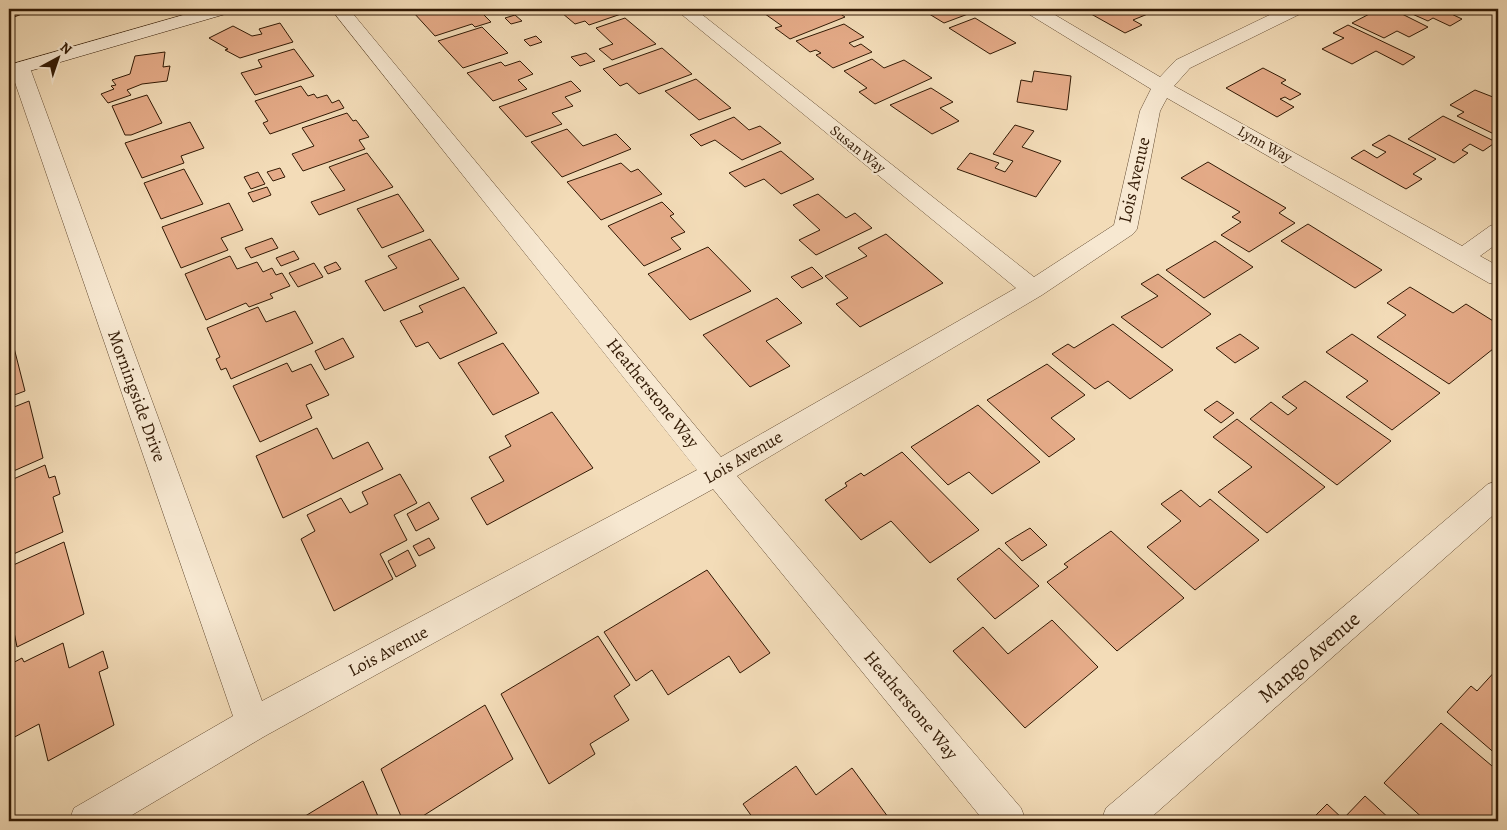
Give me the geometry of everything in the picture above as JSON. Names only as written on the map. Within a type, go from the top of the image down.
[{"type":"street","points":[[14,69],[223,9]]},
{"type":"street","name":"Heatherstone Way","points":[[340,9],[717,472],[1008,821]]},
{"type":"street","name":"Susan Way","points":[[684,9],[1033,289]]},
{"type":"street","name":"Lynn Way","points":[[1033,9],[1162,87],[1498,277]]},
{"type":"street","name":"Lois Avenue","points":[[87,821],[253,724],[717,472],[1033,289],[1126,230],[1150,111],[1162,87],[1183,64],[1296,9]]},
{"type":"street","name":"Morningside Drive","points":[[14,69],[253,724]]},
{"type":"street","points":[[1464,257],[1498,231]]},
{"type":"street","name":"Mango Avenue","points":[[1119,821],[1498,493]]},
{"type":"building","points":[[9,9],[30,9],[32,10],[9,19]]},
{"type":"building","points":[[423,9],[478,9],[491,22],[475,27],[472,24],[435,36],[413,12]]},
{"type":"building","points":[[574,9],[614,9],[621,14],[589,25],[585,21],[575,24],[562,13]]},
{"type":"building","points":[[768,9],[833,9],[845,17],[790,39],[775,28],[782,26],[761,11]]},
{"type":"building","points":[[921,9],[960,9],[968,14],[944,23]]},
{"type":"building","points":[[1151,9],[1155,11],[1133,20],[1142,25],[1125,33],[1084,10]]},
{"type":"building","points":[[1379,9],[1392,9],[1428,27],[1409,37],[1397,31],[1384,38],[1352,23]]},
{"type":"building","points":[[1401,9],[1446,9],[1443,10],[1462,19],[1450,26],[1433,18],[1428,21]]},
{"type":"building","points":[[515,15],[522,21],[511,24],[505,18]]},
{"type":"building","points":[[625,18],[656,44],[612,60],[599,49],[613,44],[596,28]]},
{"type":"building","points":[[975,18],[1016,43],[990,54],[949,28]]},
{"type":"building","points":[[280,23],[293,42],[240,58],[209,38],[233,26],[252,36],[262,34],[259,29]]},
{"type":"building","points":[[844,24],[864,37],[849,43],[854,47],[861,44],[872,52],[833,68],[816,55],[821,53],[816,50],[810,52],[796,41]]},
{"type":"building","points":[[1348,25],[1415,57],[1403,65],[1376,51],[1352,64],[1322,49],[1344,38],[1333,33]]},
{"type":"building","points":[[482,27],[508,53],[463,68],[438,41]]},
{"type":"building","points":[[536,36],[542,42],[530,46],[524,40]]},
{"type":"building","points":[[662,48],[692,74],[639,94],[627,83],[620,86],[603,69]]},
{"type":"building","points":[[294,49],[314,76],[255,95],[241,73],[262,67],[258,60]]},
{"type":"building","points":[[165,52],[163,67],[170,66],[167,81],[142,84],[127,90],[131,95],[108,103],[101,94],[114,89],[111,86],[116,85],[112,80],[130,74],[135,56]]},
{"type":"building","points":[[586,53],[595,61],[580,66],[571,57]]},
{"type":"building","points":[[872,59],[884,68],[904,60],[932,78],[875,104],[859,92],[867,88],[844,71]]},
{"type":"building","points":[[520,61],[533,74],[518,80],[527,89],[493,101],[467,73],[501,62],[505,66]]},
{"type":"building","points":[[1263,68],[1286,80],[1281,83],[1301,94],[1290,100],[1285,97],[1280,99],[1294,107],[1277,117],[1226,88]]},
{"type":"building","points":[[1034,71],[1071,76],[1067,110],[1017,102],[1021,80],[1032,82]]},
{"type":"building","points":[[696,79],[731,108],[699,120],[665,91]]},
{"type":"building","points":[[571,81],[581,91],[565,97],[573,106],[552,113],[562,124],[526,137],[499,107]]},
{"type":"building","points":[[301,86],[308,96],[314,94],[317,98],[327,95],[332,103],[339,100],[344,108],[270,134],[263,123],[268,121],[255,101]]},
{"type":"building","points":[[931,88],[953,102],[940,108],[959,121],[932,134],[890,105]]},
{"type":"building","points":[[1475,90],[1498,99],[1498,133],[1496,135],[1457,116],[1464,112],[1450,105]]},
{"type":"building","points":[[147,95],[162,123],[131,135],[125,135],[112,106]]},
{"type":"building","points":[[347,113],[353,121],[356,120],[369,137],[359,140],[365,149],[303,171],[292,154],[314,146],[302,128]]},
{"type":"building","points":[[1443,116],[1496,142],[1483,151],[1470,144],[1462,150],[1468,153],[1454,163],[1408,139]]},
{"type":"building","points":[[734,117],[749,130],[760,126],[781,143],[742,160],[715,140],[701,146],[690,135]]},
{"type":"building","points":[[190,122],[204,148],[181,156],[184,163],[142,178],[125,143]]},
{"type":"building","points":[[1015,125],[1034,131],[1022,147],[1061,161],[1036,197],[957,169],[970,153],[999,163],[995,168],[1005,172],[1013,161],[993,154]]},
{"type":"building","points":[[567,129],[583,146],[616,134],[631,149],[562,177],[531,142]]},
{"type":"building","points":[[1389,135],[1436,159],[1413,174],[1422,179],[1406,189],[1351,158],[1364,150],[1377,158],[1386,152],[1372,145]]},
{"type":"building","points":[[781,151],[814,179],[781,194],[764,179],[745,187],[729,173]]},
{"type":"building","points":[[367,153],[393,187],[319,215],[311,202],[345,190],[329,167]]},
{"type":"building","points":[[1208,162],[1286,208],[1279,213],[1295,223],[1249,252],[1221,235],[1241,222],[1232,217],[1240,212],[1181,178]]},
{"type":"building","points":[[621,163],[631,172],[638,169],[662,194],[601,220],[567,182]]},
{"type":"building","points":[[280,168],[285,177],[273,181],[267,172]]},
{"type":"building","points":[[184,169],[203,204],[161,219],[144,183]]},
{"type":"building","points":[[258,172],[265,184],[251,189],[244,177]]},
{"type":"building","points":[[267,187],[271,195],[253,202],[248,193]]},
{"type":"building","points":[[398,194],[424,231],[382,248],[357,209]]},
{"type":"building","points":[[818,194],[846,218],[855,213],[872,228],[816,255],[799,240],[820,230],[793,205]]},
{"type":"building","points":[[662,202],[674,214],[670,216],[685,232],[671,238],[681,249],[644,266],[608,226]]},
{"type":"building","points":[[229,203],[243,230],[221,238],[228,250],[181,268],[162,227]]},
{"type":"building","points":[[1308,224],[1382,270],[1355,288],[1281,241]]},
{"type":"building","points":[[886,234],[943,283],[860,327],[836,304],[848,298],[825,276],[867,256],[858,248]]},
{"type":"building","points":[[272,238],[278,248],[251,258],[245,248]]},
{"type":"building","points":[[430,239],[459,279],[384,311],[365,281],[397,268],[388,256]]},
{"type":"building","points":[[1215,241],[1253,267],[1204,298],[1166,270]]},
{"type":"building","points":[[708,247],[751,291],[690,320],[648,274]]},
{"type":"building","points":[[294,251],[299,259],[281,266],[276,258]]},
{"type":"building","points":[[230,256],[237,269],[257,262],[263,272],[272,268],[276,275],[282,273],[290,286],[270,294],[273,298],[249,307],[246,303],[206,320],[185,274]]},
{"type":"building","points":[[336,262],[341,269],[328,274],[324,267]]},
{"type":"building","points":[[314,263],[323,277],[298,287],[289,273]]},
{"type":"building","points":[[812,267],[823,278],[802,288],[791,277]]},
{"type":"building","points":[[1158,274],[1211,314],[1162,348],[1121,317],[1158,296],[1141,284]]},
{"type":"building","points":[[464,287],[497,333],[440,359],[428,342],[416,347],[400,321],[423,312],[419,306]]},
{"type":"building","points":[[1410,287],[1453,313],[1466,304],[1498,324],[1498,345],[1449,384],[1377,337],[1406,315],[1387,303]]},
{"type":"building","points":[[777,298],[802,323],[766,341],[790,366],[750,387],[703,335]]},
{"type":"building","points":[[258,307],[266,322],[295,311],[313,343],[231,379],[226,368],[221,370],[216,359],[220,357],[207,328]]},
{"type":"building","points":[[1113,324],[1173,370],[1130,399],[1108,381],[1095,389],[1052,354],[1068,344],[1074,348]]},
{"type":"building","points":[[1240,334],[1259,348],[1235,363],[1216,348]]},
{"type":"building","points":[[1352,334],[1440,393],[1392,430],[1346,397],[1368,381],[1326,352]]},
{"type":"building","points":[[343,338],[354,357],[325,370],[315,351]]},
{"type":"building","points":[[12,340],[25,391],[9,397],[9,342]]},
{"type":"building","points":[[503,343],[539,393],[493,415],[458,363]]},
{"type":"building","points":[[287,363],[292,372],[311,364],[329,395],[306,405],[312,418],[260,442],[233,386]]},
{"type":"building","points":[[1047,364],[1085,395],[1051,418],[1075,439],[1049,457],[987,400]]},
{"type":"building","points":[[1305,381],[1391,441],[1337,485],[1250,419],[1271,402],[1288,415],[1297,408],[1282,397]]},
{"type":"building","points":[[29,401],[43,458],[9,473],[9,409]]},
{"type":"building","points":[[1217,401],[1234,413],[1221,423],[1204,410]]},
{"type":"building","points":[[978,405],[1040,462],[992,494],[969,472],[948,485],[911,447]]},
{"type":"building","points":[[552,412],[593,468],[487,525],[471,498],[504,481],[489,457],[511,446],[505,436]]},
{"type":"building","points":[[1237,419],[1325,487],[1267,533],[1218,492],[1252,467],[1213,437]]},
{"type":"building","points":[[317,428],[333,459],[368,442],[383,469],[283,518],[256,456]]},
{"type":"building","points":[[902,452],[979,530],[930,563],[891,521],[861,540],[825,500],[847,486],[845,483],[861,473],[864,476]]},
{"type":"building","points":[[45,465],[49,478],[55,476],[60,494],[53,497],[63,532],[9,556],[9,481]]},
{"type":"building","points":[[400,474],[417,503],[394,515],[407,540],[380,554],[393,579],[334,611],[301,539],[315,531],[307,515],[341,498],[350,513],[368,504],[362,492]]},
{"type":"building","points":[[1181,490],[1200,507],[1210,499],[1259,540],[1195,590],[1147,547],[1181,521],[1161,504]]},
{"type":"building","points":[[429,502],[439,519],[416,531],[407,514]]},
{"type":"building","points":[[1030,528],[1047,545],[1022,561],[1005,543]]},
{"type":"building","points":[[1111,531],[1184,598],[1117,651],[1047,582],[1068,567],[1064,564]]},
{"type":"building","points":[[429,538],[435,548],[419,556],[413,546]]},
{"type":"building","points":[[64,542],[84,614],[17,647],[9,607],[9,567]]},
{"type":"building","points":[[999,548],[1039,586],[995,619],[957,579]]},
{"type":"building","points":[[408,550],[416,566],[396,577],[388,561]]},
{"type":"building","points":[[707,570],[770,653],[740,673],[729,656],[668,695],[652,670],[636,681],[604,632]]},
{"type":"building","points":[[1052,620],[1098,667],[1025,728],[953,651],[983,627],[1008,654]]},
{"type":"building","points":[[598,636],[630,685],[614,696],[629,720],[590,744],[595,754],[549,784],[501,694]]},
{"type":"building","points":[[63,643],[69,668],[103,651],[108,668],[99,672],[114,725],[48,761],[39,724],[9,740],[9,665],[22,658],[24,662]]},
{"type":"building","points":[[1498,668],[1498,756],[1447,712],[1471,686],[1477,691]]},
{"type":"building","points":[[485,705],[513,759],[415,821],[403,821],[381,769]]},
{"type":"building","points":[[1441,723],[1498,771],[1498,821],[1426,821],[1384,783]]},
{"type":"building","points":[[796,766],[816,795],[852,768],[891,821],[755,821],[743,804]]},
{"type":"building","points":[[363,781],[380,821],[297,821]]},
{"type":"building","points":[[1365,796],[1392,821],[1310,821],[1327,804],[1343,819]]}]
